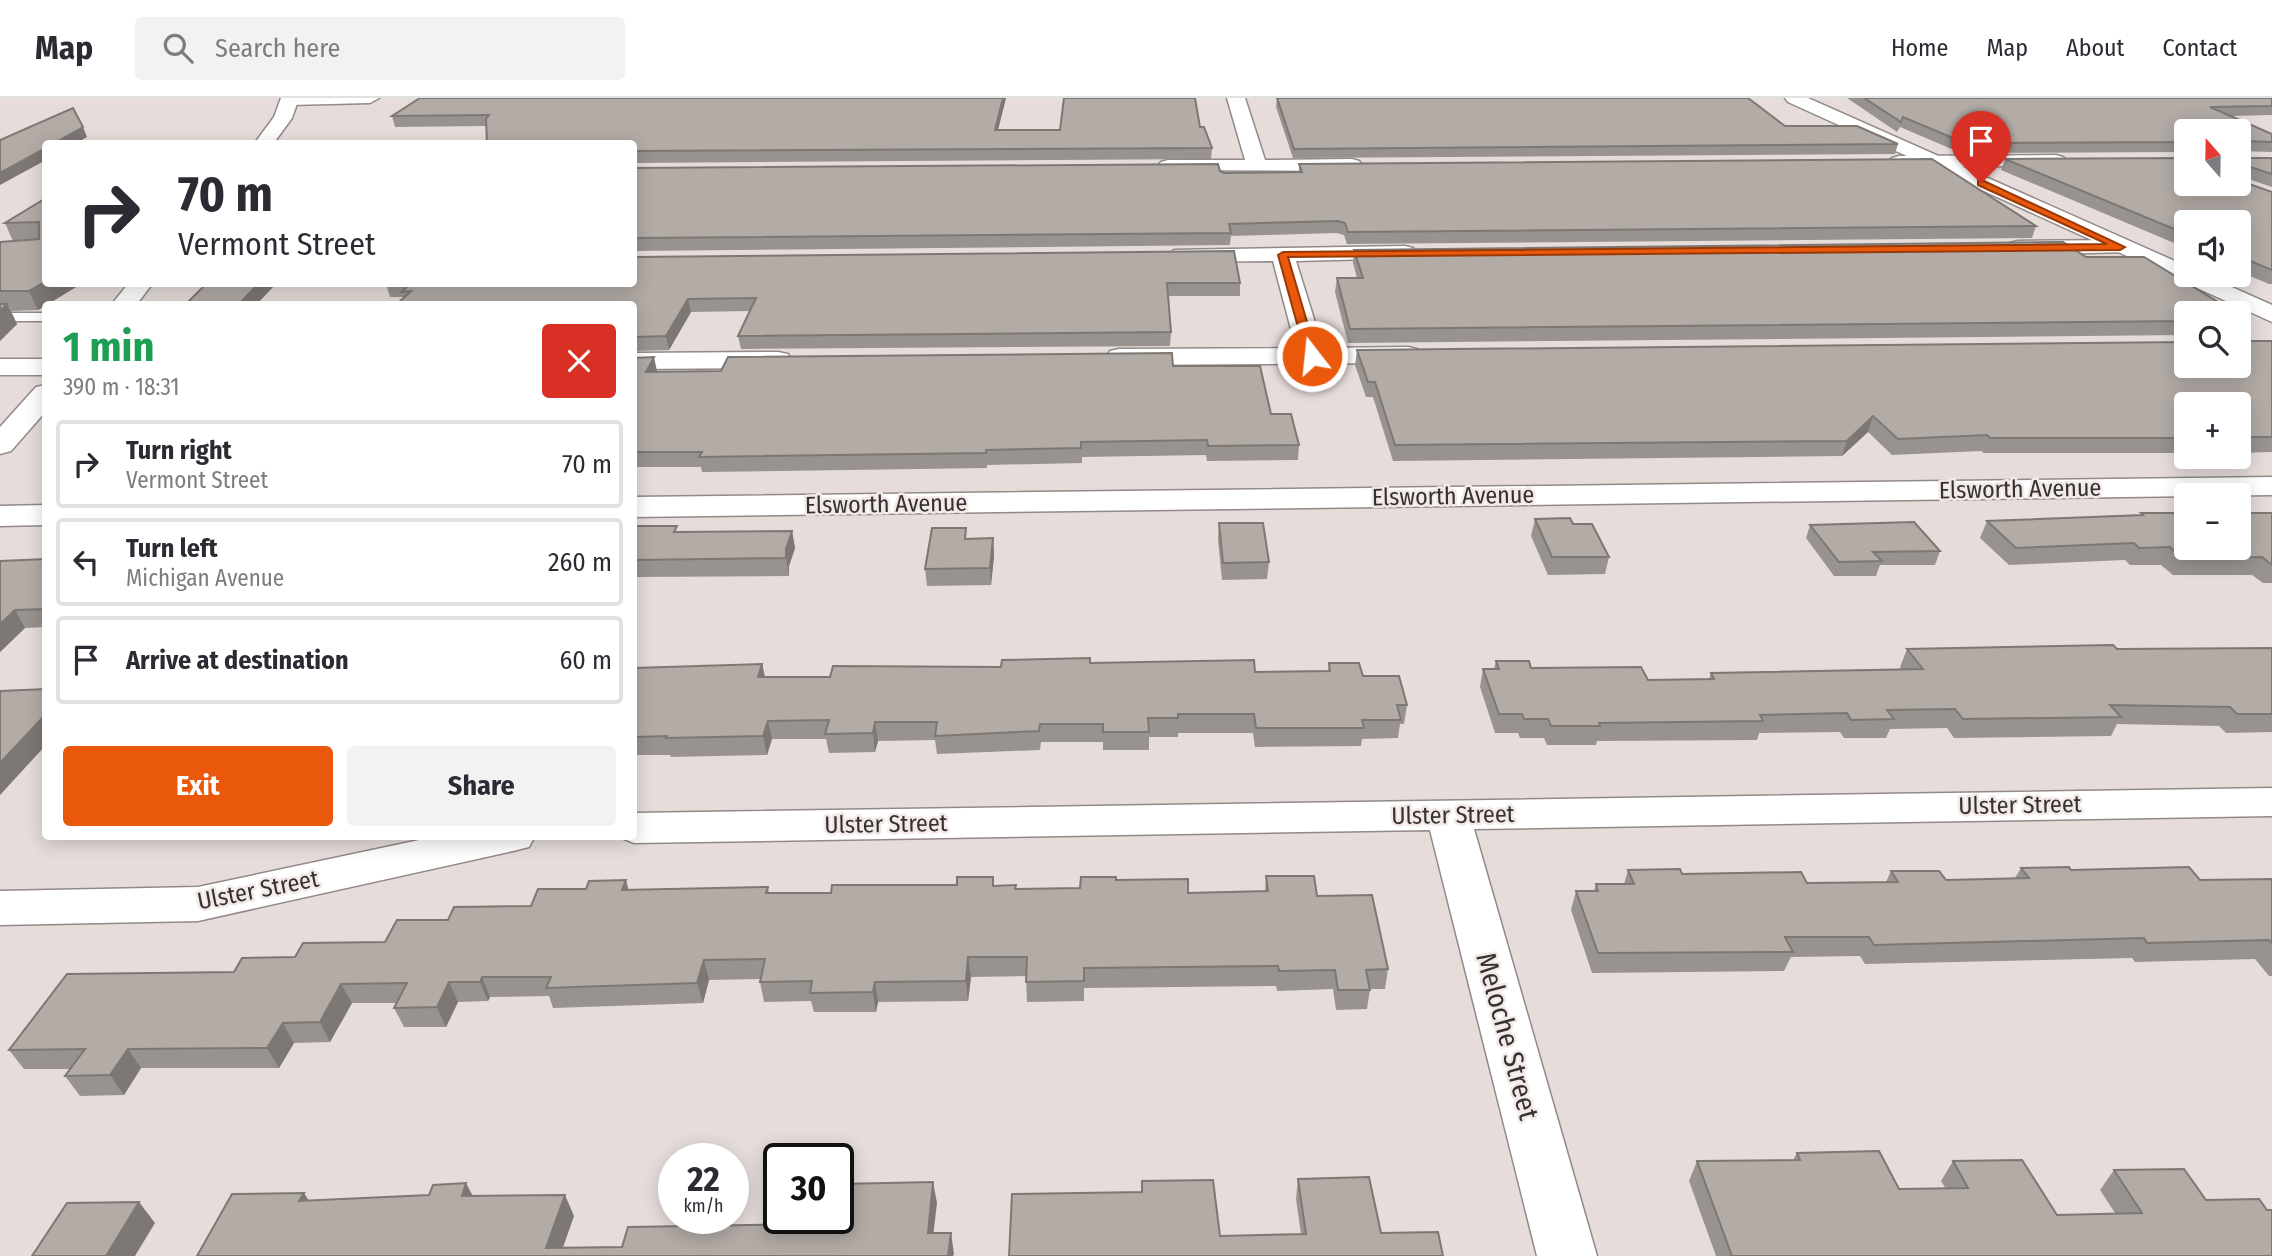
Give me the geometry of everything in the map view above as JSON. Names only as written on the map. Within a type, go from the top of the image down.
[{"type":"street","points":[[266,140],[283,118],[290,99],[370,98]]},
{"type":"street","points":[[1236,98],[1257,166]]},
{"type":"street","points":[[1794,98],[2272,314]]},
{"type":"street","points":[[1876,162],[2082,161]]},
{"type":"street","points":[[1146,167],[1367,165]]},
{"type":"street","points":[[1993,248],[2120,247]]},
{"type":"street","points":[[1158,256],[1422,253]]},
{"type":"street","points":[[1283,255],[1312,356]]},
{"type":"street","points":[[126,301],[138,287]]},
{"type":"street","points":[[1090,358],[1433,354]]},
{"type":"street","points":[[637,362],[799,360]]},
{"type":"street","points":[[0,367],[42,367]]},
{"type":"street","points":[[0,445],[42,398]]},
{"type":"street","name":"Elsworth Avenue","points":[[637,507],[2272,486]]},
{"type":"street","points":[[0,516],[42,515]]},
{"type":"street","name":"Ulster Street","points":[[637,828],[2272,802]]},
{"type":"street","name":"Meloche Street","points":[[1448,816],[1567,1256]]},
{"type":"street","name":"Ulster Street","points":[[0,908],[198,904],[494,840]]},
{"type":"lane","points":[[0,317],[42,317]]},
{"type":"building","points":[[420,98],[1003,98],[995,130],[1060,130],[1064,98],[1195,98],[1200,127],[1204,127],[1212,148],[637,151],[637,140],[487,140],[486,119],[489,115],[392,116]]},
{"type":"building","points":[[1277,98],[1748,98],[1785,126],[1857,126],[1898,144],[1294,149]]},
{"type":"building","points":[[1864,98],[2272,98],[2272,106],[2210,107],[2238,119],[2174,119],[2174,142],[1965,143],[1903,117],[1901,122]]},
{"type":"building","points":[[73,108],[83,127],[60,140],[42,140],[42,150],[0,173],[0,140]]},
{"type":"building","points":[[2251,125],[2272,134],[2272,142],[2251,141]]},
{"type":"building","points":[[2174,158],[2174,196],[2251,196],[2251,185],[2272,192],[2272,270],[2251,261],[2251,210],[2174,210],[2174,229],[2005,159]]},
{"type":"building","points":[[2251,158],[2272,158],[2272,174],[2251,167]]},
{"type":"building","points":[[1932,159],[2036,226],[1348,232],[1345,223],[1338,221],[1229,224],[1231,233],[637,238],[637,168],[1218,164],[1220,171],[1224,173],[1302,172],[1299,164]]},
{"type":"building","points":[[42,200],[42,283],[29,291],[0,291],[0,242],[39,239],[39,222],[5,223]]},
{"type":"building","points":[[2063,242],[2086,257],[2144,257],[2174,275],[2174,287],[2193,287],[2216,301],[2174,301],[2174,321],[1350,329],[1337,278],[1363,278],[1354,250]]},
{"type":"building","points":[[1234,251],[1240,283],[1167,283],[1171,332],[738,336],[756,298],[688,299],[666,336],[637,337],[637,301],[400,301],[411,291],[402,292],[406,287],[637,287],[637,257]]},
{"type":"building","points":[[203,287],[255,287],[242,301],[189,301]]},
{"type":"building","points":[[2251,341],[2272,341],[2272,437],[2251,437],[2251,392],[2174,392],[2174,438],[1990,438],[1987,435],[1898,439],[1873,416],[1847,441],[1395,445],[1375,382],[1368,382],[1357,350],[2174,342],[2174,378],[2251,378]]},
{"type":"building","points":[[1172,353],[1173,366],[1260,366],[1271,414],[1291,414],[1299,445],[1208,446],[1207,440],[1081,442],[1081,448],[986,450],[986,453],[699,457],[702,452],[637,452],[637,358],[654,357],[646,372],[721,371],[728,357]]},
{"type":"building","points":[[2141,513],[2174,513],[2174,551],[2170,547],[2139,548],[2134,543],[2016,548],[1987,521],[2143,515]]},
{"type":"building","points":[[2251,513],[2272,513],[2272,565],[2262,557],[2251,557]]},
{"type":"building","points":[[1570,518],[1573,524],[1592,524],[1609,557],[1552,557],[1535,519]]},
{"type":"building","points":[[1914,522],[1940,551],[1873,552],[1882,561],[1839,562],[1810,525]]},
{"type":"building","points":[[1219,523],[1263,523],[1269,562],[1223,563]]},
{"type":"building","points":[[637,526],[677,526],[674,532],[792,531],[786,558],[637,560]]},
{"type":"building","points":[[932,528],[966,528],[965,539],[993,538],[990,568],[925,569]]},
{"type":"building","points":[[42,559],[42,609],[15,610],[0,624],[0,561]]},
{"type":"building","points":[[2113,645],[2117,649],[2272,648],[2272,714],[2237,714],[2230,707],[2110,705],[2121,717],[1963,719],[1955,709],[1887,710],[1894,719],[1851,720],[1847,713],[1760,715],[1763,721],[1551,726],[1548,719],[1524,719],[1522,714],[1499,714],[1483,669],[1499,669],[1496,661],[1529,661],[1531,668],[1641,667],[1648,680],[1714,679],[1711,673],[1923,669],[1907,649]]},
{"type":"building","points":[[1090,658],[1090,663],[1254,660],[1255,672],[1330,671],[1329,663],[1359,663],[1363,676],[1399,676],[1407,705],[1397,705],[1401,720],[1362,720],[1364,728],[1256,728],[1254,714],[1178,714],[1178,718],[1148,718],[1149,732],[1103,732],[1103,724],[1040,724],[1039,731],[935,736],[937,722],[875,722],[873,733],[825,734],[829,720],[768,721],[763,736],[637,737],[637,668],[762,664],[758,677],[830,677],[833,666],[1001,667],[1002,660]]},
{"type":"building","points":[[42,689],[42,718],[0,763],[0,691]]},
{"type":"building","points":[[2069,867],[2071,870],[2189,867],[2200,880],[2272,879],[2272,943],[2269,940],[2147,943],[2144,938],[1874,945],[1869,937],[1785,937],[1793,952],[1598,953],[1576,891],[1598,891],[1596,884],[1634,884],[1628,870],[1680,869],[1682,874],[1801,872],[1807,883],[1898,882],[1891,871],[1939,871],[1946,880],[2029,878],[2021,868]]},
{"type":"building","points":[[1266,876],[1314,876],[1317,896],[1372,895],[1388,969],[1366,970],[1370,990],[1338,990],[1335,970],[1279,971],[1278,966],[1084,968],[1084,981],[1026,982],[1027,957],[968,957],[966,981],[875,982],[873,992],[810,993],[812,981],[760,982],[765,959],[704,960],[697,983],[546,988],[551,977],[482,977],[480,982],[449,982],[437,1007],[394,1008],[407,983],[341,984],[320,1022],[283,1023],[267,1048],[128,1049],[110,1075],[65,1076],[85,1049],[9,1050],[67,974],[234,972],[242,958],[295,957],[303,943],[385,942],[397,920],[448,920],[454,907],[531,906],[538,889],[586,889],[589,881],[626,880],[622,890],[768,887],[766,893],[831,893],[832,885],[957,885],[957,877],[993,877],[993,886],[1016,885],[1015,889],[1080,888],[1081,877],[1116,877],[1116,880],[1188,879],[1188,893],[1268,891]]},
{"type":"building","points":[[1879,1151],[1899,1189],[1968,1188],[1953,1161],[2022,1160],[2057,1215],[2142,1213],[2114,1170],[2184,1169],[2206,1200],[2259,1199],[2267,1210],[2272,1210],[2272,1256],[1732,1256],[1697,1161],[1800,1160],[1797,1153]]},
{"type":"building","points":[[1369,1177],[1381,1233],[1438,1232],[1443,1256],[1009,1256],[1012,1194],[1142,1192],[1142,1181],[1213,1180],[1220,1236],[1306,1234],[1298,1179]]},
{"type":"building","points":[[933,1182],[928,1233],[951,1233],[948,1256],[197,1256],[232,1194],[304,1193],[299,1201],[429,1195],[433,1185],[466,1183],[462,1196],[565,1195],[546,1248],[622,1247],[628,1227],[658,1227],[658,1234],[749,1234],[749,1225],[763,1225],[763,1234],[854,1234],[854,1184]]},
{"type":"building","points":[[139,1202],[106,1256],[32,1256],[67,1203]]},
{"type":"route","points":[[1312,356],[1283,255],[2120,247],[1981,183]]}]
